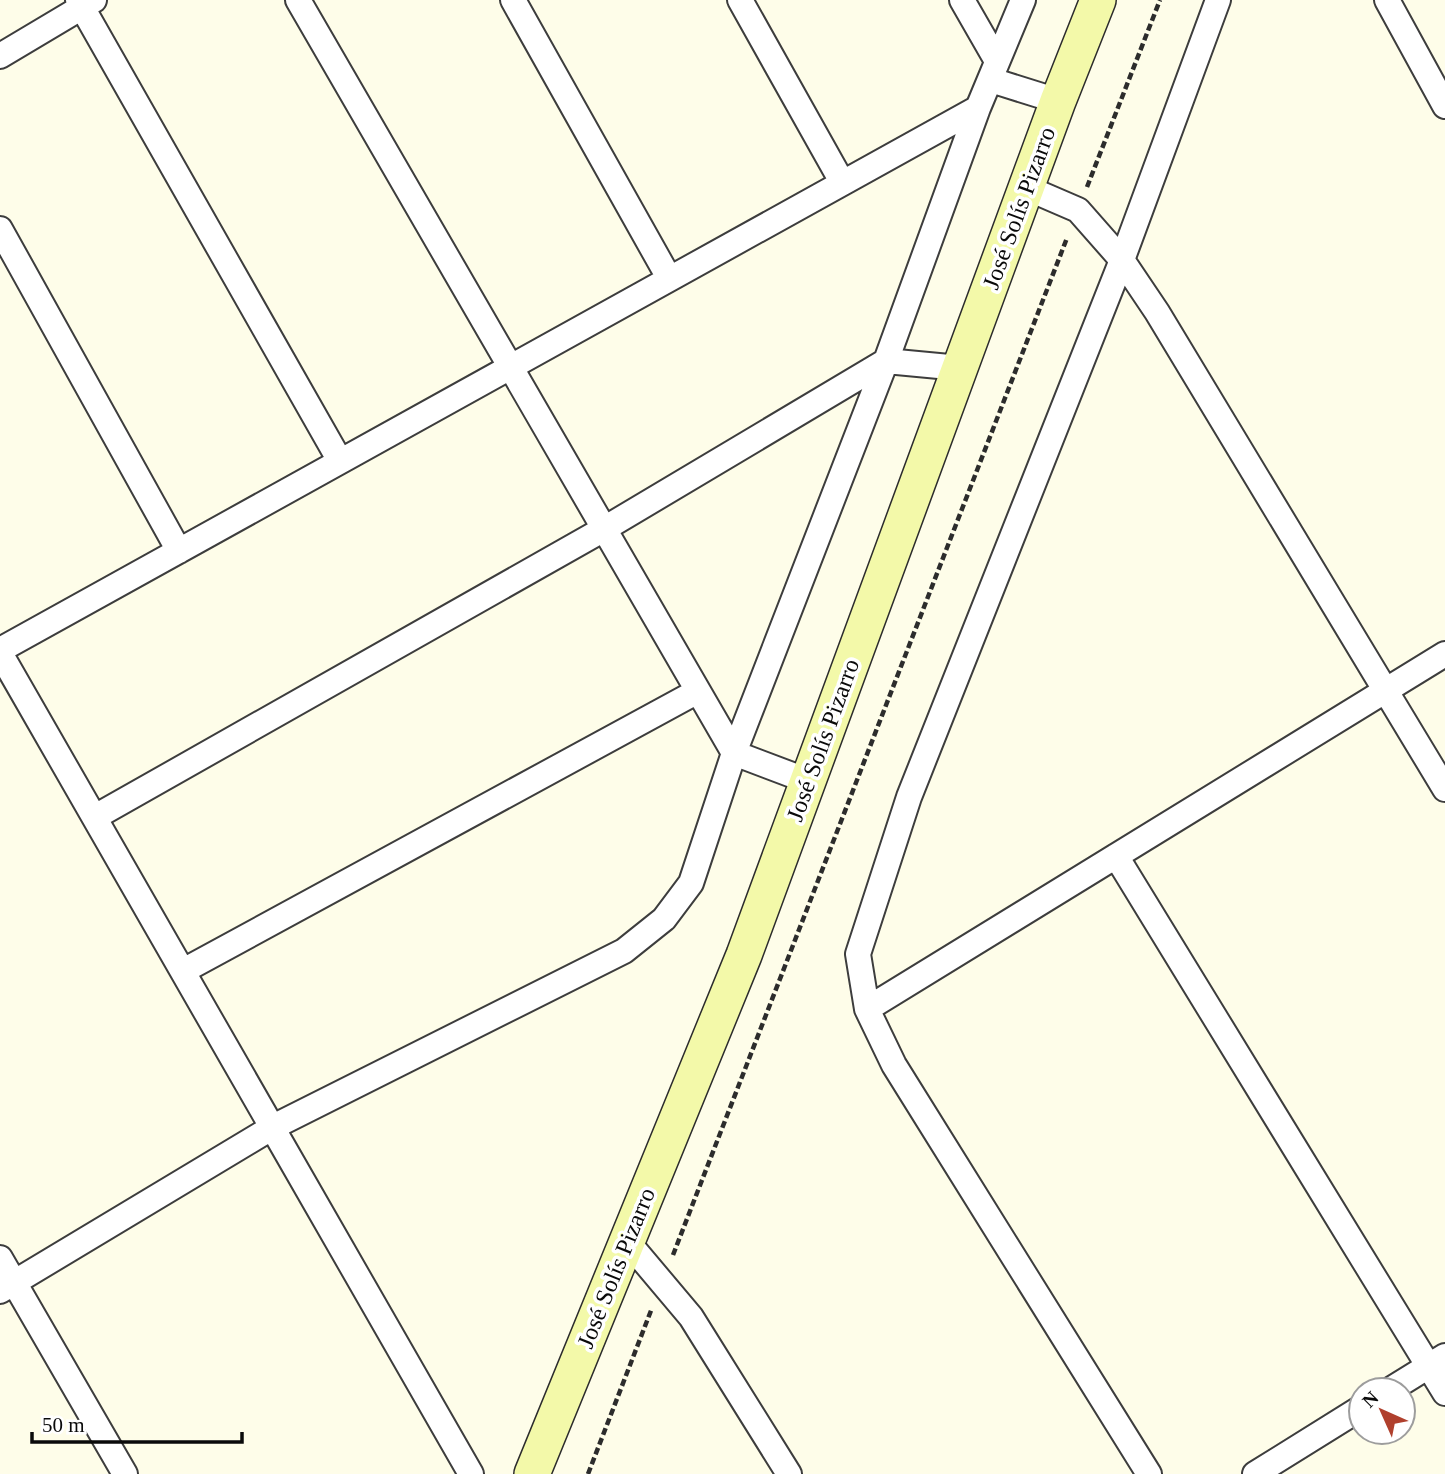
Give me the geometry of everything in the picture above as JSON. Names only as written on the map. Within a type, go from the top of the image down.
[{"type":"main road","name":"José Solís Pizarro","points":[[532,1474],[744,955],[1058,101],[1098,0]]},
{"type":"street","points":[[298,0],[734,753],[808,781]]},
{"type":"street","points":[[513,0],[669,278]]},
{"type":"street","points":[[740,0],[842,182]]},
{"type":"street","points":[[962,0],[994,71],[1058,101]]},
{"type":"street","points":[[7,1286],[273,1127],[625,951],[664,919],[691,883],[734,753],[886,361],[978,108],[1023,0]]},
{"type":"street","points":[[1149,1474],[894,1065],[867,1009],[858,954],[909,797],[1122,260],[1219,0]]},
{"type":"street","points":[[1387,0],[1445,106]]},
{"type":"street","points":[[0,56],[85,2],[340,461]]},
{"type":"street","points":[[471,1474],[0,652],[978,108]]},
{"type":"street","points":[[1027,188],[1078,210],[1122,260],[1164,324],[1445,789]]},
{"type":"street","points":[[0,229],[179,551]]},
{"type":"street","points":[[95,817],[604,529],[886,361],[960,368]]},
{"type":"street","points":[[867,1009],[1445,654]]},
{"type":"street","points":[[183,971],[698,691]]},
{"type":"street","points":[[1116,856],[1437,1361],[1445,1392]]},
{"type":"street","points":[[627,1241],[691,1317],[789,1474]]},
{"type":"street","points":[[0,1258],[7,1286],[125,1474]]},
{"type":"street","points":[[1413,1376],[1437,1361]]},
{"type":"street","points":[[1255,1474],[1347,1417]]},
{"type":"path","points":[[588,1474],[1160,0]]}]
